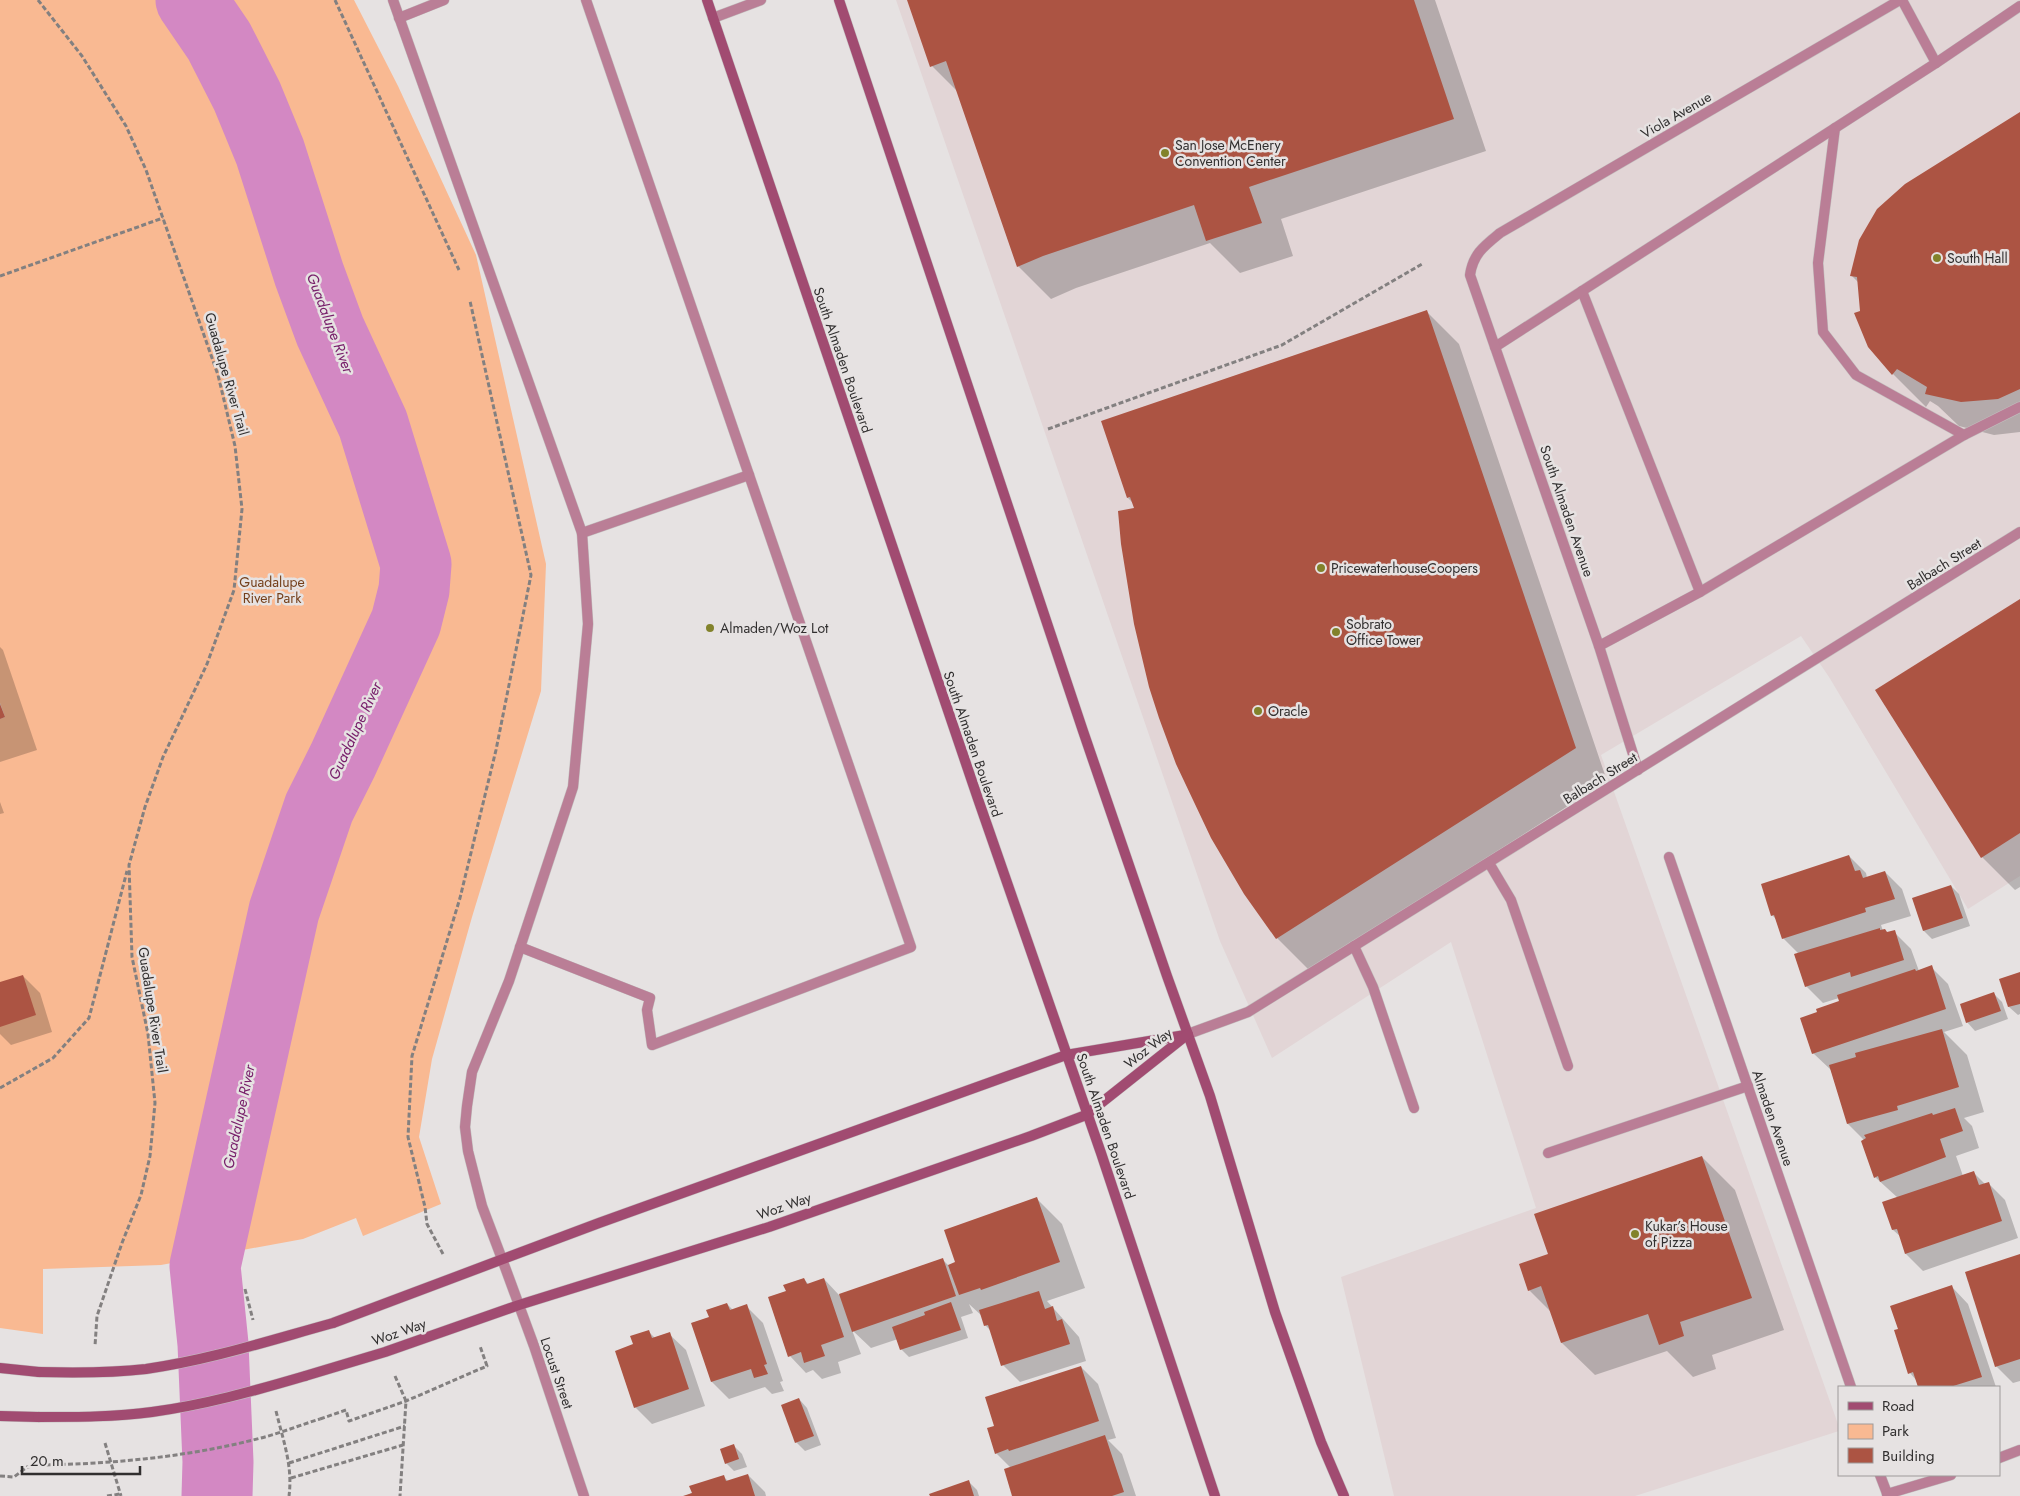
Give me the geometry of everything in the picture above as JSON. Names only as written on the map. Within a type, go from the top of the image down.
[{"type":"main road","name":"South Almaden Boulevard","points":[[707,0],[1086,1115],[1101,1153],[1215,1496]]},
{"type":"main road","points":[[839,0],[1084,731],[1210,1096],[1276,1312],[1321,1442],[1344,1496]]},
{"type":"main road","name":"Woz Way","points":[[0,1368],[39,1372],[93,1373],[146,1369],[202,1359],[332,1323],[456,1278],[502,1259],[1066,1056],[1188,1034]]},
{"type":"main road","name":"Woz Way","points":[[0,1416],[94,1417],[152,1412],[211,1402],[385,1352],[519,1305],[768,1226],[1031,1136],[1086,1115],[1188,1034]]},
{"type":"street","name":"Locust Street","points":[[393,0],[582,533],[588,624],[573,787],[487,1041],[472,1072],[465,1126],[468,1151],[482,1206],[519,1305],[584,1496]]},
{"type":"street","points":[[399,18],[444,0]]},
{"type":"street","points":[[520,947],[650,998],[647,1010],[652,1045],[911,947],[586,0]]},
{"type":"street","points":[[712,18],[761,0]]},
{"type":"street","points":[[1901,0],[1936,63]]},
{"type":"street","name":"Viola Avenue","points":[[1472,261],[1484,246],[1500,234],[1901,0]]},
{"type":"street","points":[[1495,347],[1936,63],[2020,6]]},
{"type":"street","points":[[1835,128],[1818,264],[1823,332],[1856,375],[1964,435]]},
{"type":"street","name":"South Almaden Avenue","points":[[1472,261],[1470,275],[1599,646],[1638,770]]},
{"type":"street","points":[[1582,291],[1700,592]]},
{"type":"street","points":[[1599,646],[1700,592],[1964,435],[2020,407]]},
{"type":"street","points":[[582,533],[749,475]]},
{"type":"street","name":"Balbach Street","points":[[1188,1034],[1248,1012],[2020,532]]},
{"type":"street","name":"Almaden Avenue","points":[[1669,857],[1851,1386]]},
{"type":"street","points":[[1489,863],[1511,900],[1568,1066]]},
{"type":"street","points":[[1354,946],[1373,987],[1414,1108]]},
{"type":"street","points":[[1548,1153],[1748,1086]]},
{"type":"street","points":[[2000,1458],[2020,1450]]},
{"type":"street","points":[[1880,1476],[1887,1495],[1948,1476]]},
{"type":"path","name":"Guadalupe River Trail","points":[[0,1088],[54,1058],[89,1018],[145,807],[163,757],[207,664],[234,590],[242,509],[236,446],[218,376],[146,170],[126,126],[82,56],[38,0]]},
{"type":"path","points":[[336,0],[462,278]]},
{"type":"path","points":[[0,276],[162,218]]},
{"type":"path","points":[[1048,429],[1282,344],[1422,264]]},
{"type":"path","points":[[456,1278],[427,1224],[425,1207],[408,1137],[412,1056],[460,898],[496,750],[531,575],[469,297]]},
{"type":"path","name":"Guadalupe River Trail","points":[[122,1243],[141,1195],[150,1156],[155,1103],[148,1034],[132,957],[129,866]]},
{"type":"path","points":[[0,1476],[14,1477],[27,1467],[38,1465],[123,1462],[167,1456],[262,1438],[346,1410],[349,1421],[406,1401],[487,1366],[471,1321]]},
{"type":"path","points":[[400,1496],[406,1401]]},
{"type":"path","points":[[289,1463],[405,1426]]},
{"type":"path","points":[[292,1478],[403,1445]]},
{"type":"path","points":[[107,1496],[120,1494]]},
{"type":"shaded area","points":[[896,0],[2020,0],[2020,876],[1968,909],[1829,677],[1801,636],[1601,755],[1838,1424],[1838,1431],[1635,1496],[1394,1496],[1341,1277],[1536,1208],[1451,942],[1272,1058],[1220,941]]},
{"type":"green space","name":"Guadalupe River Park","points":[[0,0],[354,0],[398,86],[476,255],[546,564],[541,691],[472,917],[432,1059],[419,1137],[441,1204],[363,1236],[356,1218],[303,1239],[161,1265],[43,1269],[43,1334],[0,1328],[0,719],[5,717],[0,703]]},
{"type":"building","name":"San Jose McEnery Convention Center","points":[[907,0],[1414,0],[1454,119],[1249,187],[1262,223],[1206,241],[1194,205],[1043,256],[1017,267],[946,61],[930,67]]},
{"type":"building","name":"South Hall","points":[[2020,112],[2020,389],[1998,399],[1961,402],[1925,394],[1927,387],[1897,369],[1892,375],[1868,347],[1854,313],[1860,311],[1857,277],[1850,276],[1859,240],[1877,209],[1905,184]]},
{"type":"building","name":"Sobrato Office Tower","points":[[1427,310],[1576,748],[1276,939],[1244,894],[1211,838],[1176,764],[1159,718],[1149,687],[1134,624],[1121,544],[1118,511],[1134,508],[1130,497],[1127,498],[1101,421]]},
{"type":"building","points":[[2020,599],[2020,833],[1981,858],[1875,690]]},
{"type":"building","points":[[0,704],[5,717],[0,719]]},
{"type":"building","points":[[1849,855],[1855,871],[1860,870],[1863,878],[1885,871],[1895,899],[1865,908],[1866,912],[1782,939],[1774,915],[1771,916],[1761,884]]},
{"type":"building","points":[[1951,885],[1963,918],[1923,931],[1912,898]]},
{"type":"building","points":[[1880,928],[1880,930],[1885,929],[1887,932],[1895,930],[1904,960],[1851,977],[1850,972],[1805,987],[1794,954]]},
{"type":"building","points":[[1932,965],[1946,1009],[1812,1054],[1800,1018],[1817,1012],[1816,1009],[1839,1001],[1837,995]]},
{"type":"building","points":[[2020,972],[2020,1004],[2008,1007],[1999,979]]},
{"type":"building","points":[[23,975],[36,1015],[0,1027],[0,982]]},
{"type":"building","points":[[1994,992],[2001,1011],[1966,1023],[1960,1004]]},
{"type":"building","points":[[1942,1029],[1959,1087],[1897,1106],[1898,1110],[1847,1124],[1829,1065],[1856,1057],[1855,1053]]},
{"type":"building","points":[[1955,1108],[1963,1131],[1940,1139],[1946,1157],[1880,1182],[1878,1176],[1874,1178],[1861,1141],[1866,1138],[1864,1135],[1932,1113],[1933,1115]]},
{"type":"building","name":"Kukar’s House of Pizza","points":[[1702,1156],[1752,1298],[1680,1322],[1684,1336],[1659,1345],[1648,1314],[1561,1343],[1541,1286],[1528,1291],[1519,1264],[1548,1254],[1534,1214]]},
{"type":"building","points":[[1974,1171],[1979,1185],[1989,1182],[2002,1221],[1905,1254],[1897,1229],[1892,1230],[1882,1202]]},
{"type":"building","points":[[1037,1197],[1060,1262],[981,1290],[980,1288],[959,1295],[948,1265],[955,1262],[944,1230]]},
{"type":"building","points":[[2020,1254],[2020,1359],[1995,1367],[1965,1272]]},
{"type":"building","points":[[943,1258],[956,1296],[852,1332],[839,1294]]},
{"type":"building","points":[[804,1278],[807,1284],[824,1278],[844,1337],[821,1345],[825,1356],[804,1363],[801,1352],[788,1357],[768,1297],[786,1291],[783,1285]]},
{"type":"building","points":[[1952,1285],[1982,1377],[1953,1386],[1918,1386],[1913,1372],[1908,1374],[1894,1330],[1898,1329],[1890,1306]]},
{"type":"building","points":[[1039,1291],[1045,1309],[1053,1306],[1057,1321],[1062,1319],[1070,1344],[1001,1366],[988,1325],[984,1326],[979,1310]]},
{"type":"building","points":[[951,1302],[961,1330],[900,1350],[892,1327],[925,1315],[924,1312]]},
{"type":"building","points":[[727,1303],[730,1310],[747,1304],[767,1364],[764,1365],[768,1374],[754,1378],[751,1369],[711,1382],[691,1323],[709,1317],[706,1310]]},
{"type":"building","points":[[649,1330],[652,1338],[670,1332],[689,1389],[634,1408],[615,1351],[633,1344],[630,1336]]},
{"type":"building","points":[[1081,1366],[1099,1421],[995,1454],[987,1428],[994,1426],[985,1397]]},
{"type":"building","points":[[799,1398],[814,1436],[795,1443],[781,1405]]},
{"type":"building","points":[[1105,1435],[1124,1492],[1112,1496],[1012,1496],[1004,1469]]},
{"type":"building","points":[[734,1444],[739,1459],[725,1464],[720,1449]]},
{"type":"building","points":[[748,1474],[755,1496],[683,1496],[692,1493],[689,1486],[724,1475],[726,1481]]},
{"type":"building","points":[[969,1480],[974,1496],[930,1496],[929,1494]]},
{"type":"waterway","name":"Guadalupe River","points":[[191,0],[219,41],[247,96],[270,152],[309,274],[330,331],[373,424],[416,564],[414,590],[406,622],[319,808],[284,911],[205,1266],[213,1344],[218,1462],[217,1496]]},
{"type":"place","name":"San Jose McEnery Convention Center","points":[[1165,153]]},
{"type":"place","name":"South Hall","points":[[1937,258]]},
{"type":"place","name":"PricewaterhouseCoopers","points":[[1321,568]]},
{"type":"place","name":"Almaden/Woz Lot","points":[[710,628]]},
{"type":"place","name":"Sobrato Office Tower","points":[[1336,632]]},
{"type":"place","name":"Oracle","points":[[1258,711]]},
{"type":"place","name":"Kukar’s House of Pizza","points":[[1635,1234]]}]
